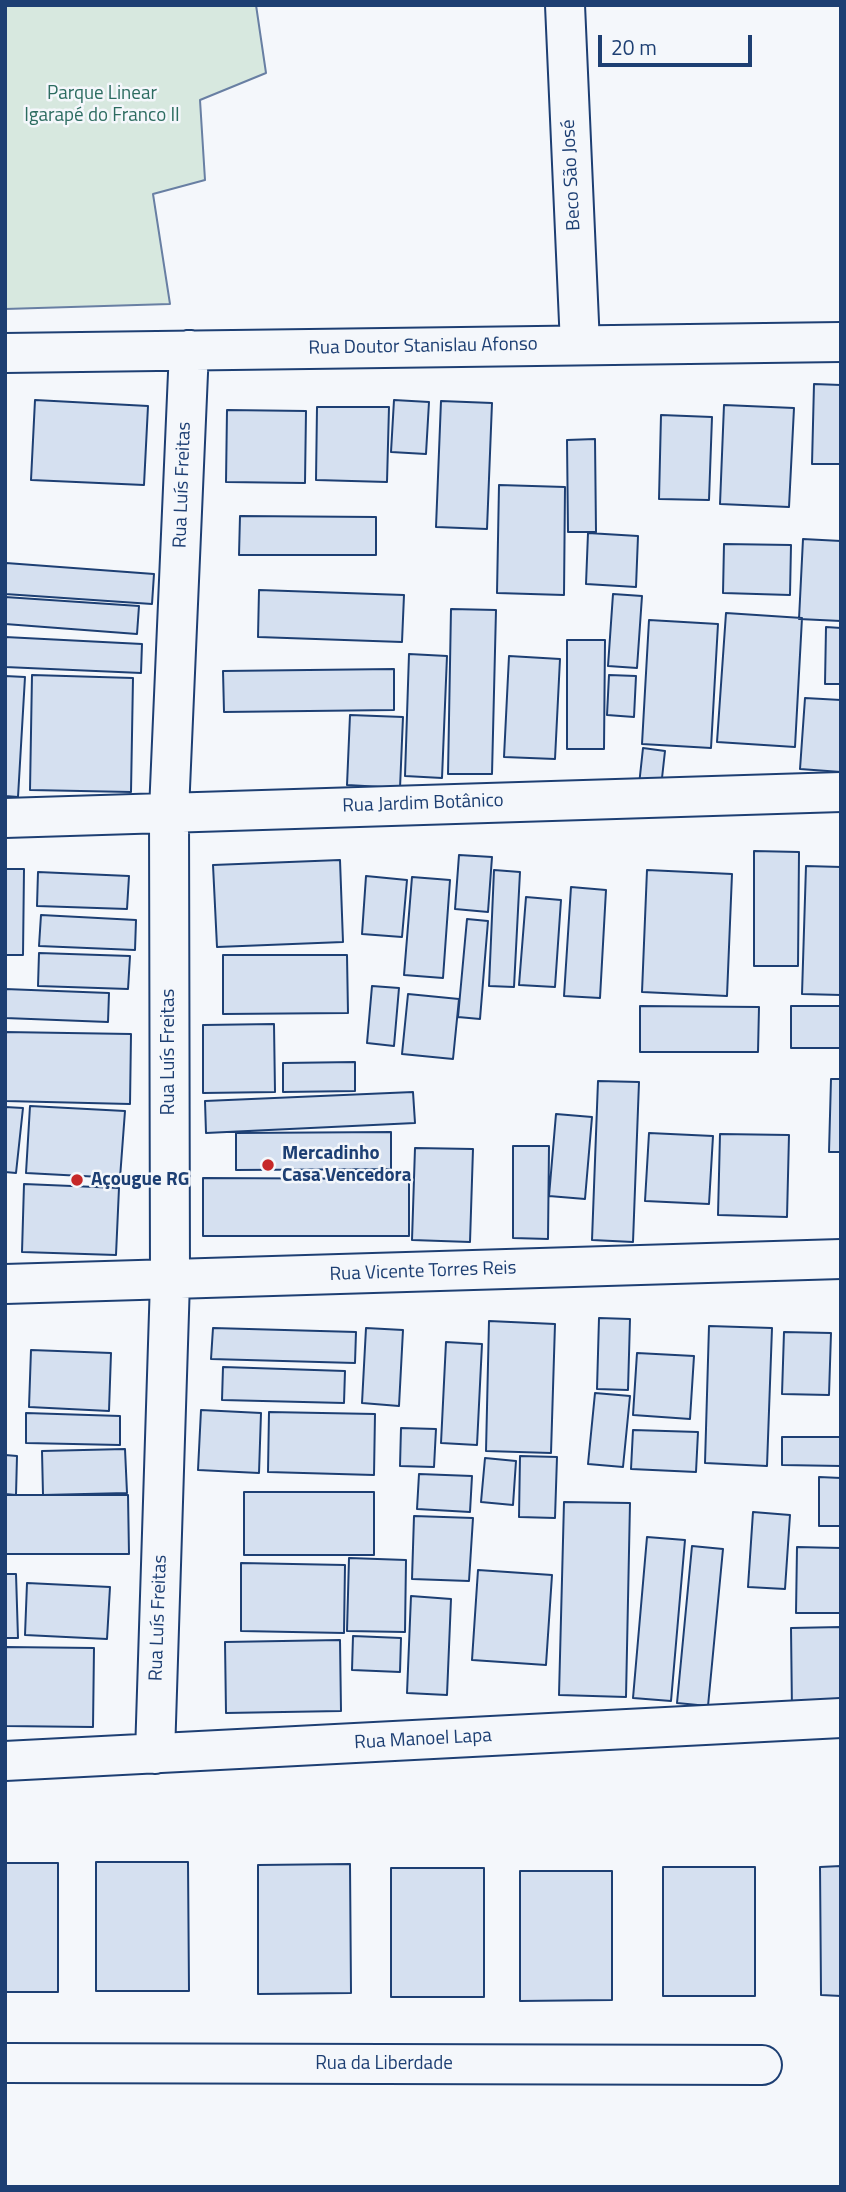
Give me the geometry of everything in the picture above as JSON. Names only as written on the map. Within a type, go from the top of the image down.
[{"type":"street","name":"Beco São José","points":[[565,5],[580,345]]},
{"type":"street","name":"Rua Doutor Stanislau Afonso","points":[[5,353],[580,345],[719,346],[841,342]]},
{"type":"street","name":"Rua Luís Freitas","points":[[155,1754],[170,1281],[169,811],[189,350]]},
{"type":"street","name":"Rua Jardim Botânico","points":[[5,818],[841,792]]},
{"type":"street","name":"Rua Vicente Torres Reis","points":[[5,1284],[841,1259]]},
{"type":"street","name":"Rua Manoel Lapa","points":[[5,1761],[841,1718]]},
{"type":"street","name":"Rua da Liberdade","points":[[5,2063],[762,2065]]},
{"type":"green space","name":"Parque Linear Igarapé do Franco II","points":[[5,5],[256,5],[266,73],[200,100],[205,180],[153,194],[170,304],[5,309]]},
{"type":"building","points":[[814,384],[841,385],[841,464],[812,464]]},
{"type":"building","points":[[35,400],[148,406],[144,485],[31,480]]},
{"type":"building","points":[[394,400],[429,402],[426,454],[391,452]]},
{"type":"building","points":[[441,401],[492,403],[487,529],[436,527]]},
{"type":"building","points":[[724,405],[794,408],[789,507],[720,504]]},
{"type":"building","points":[[317,407],[389,407],[387,482],[316,480]]},
{"type":"building","points":[[227,410],[306,411],[305,483],[226,482]]},
{"type":"building","points":[[661,415],[712,417],[709,500],[659,499]]},
{"type":"building","points":[[595,439],[596,532],[568,532],[567,440]]},
{"type":"building","points":[[499,485],[565,487],[564,595],[497,593]]},
{"type":"building","points":[[240,516],[376,517],[376,555],[239,555]]},
{"type":"building","points":[[588,533],[638,536],[636,587],[586,584]]},
{"type":"building","points":[[803,539],[841,541],[841,621],[799,619]]},
{"type":"building","points":[[724,544],[791,545],[790,595],[723,593]]},
{"type":"building","points":[[6,563],[154,574],[152,604],[5,594]]},
{"type":"building","points":[[259,590],[404,595],[402,642],[258,637]]},
{"type":"building","points":[[613,594],[642,596],[637,668],[608,666]]},
{"type":"building","points":[[5,597],[139,606],[137,634],[5,624]]},
{"type":"building","points":[[451,609],[496,610],[492,774],[448,774]]},
{"type":"building","points":[[726,613],[802,618],[795,747],[717,742]]},
{"type":"building","points":[[649,620],[718,624],[711,748],[642,744]]},
{"type":"building","points":[[826,627],[841,628],[841,684],[825,684]]},
{"type":"building","points":[[5,637],[142,644],[141,673],[5,667]]},
{"type":"building","points":[[567,640],[605,640],[604,749],[567,749]]},
{"type":"building","points":[[409,654],[447,656],[442,778],[405,776]]},
{"type":"building","points":[[509,656],[560,659],[555,759],[504,757]]},
{"type":"building","points":[[394,669],[394,710],[224,712],[223,671]]},
{"type":"building","points":[[32,675],[133,678],[131,792],[30,790]]},
{"type":"building","points":[[609,675],[636,676],[634,717],[607,715]]},
{"type":"building","points":[[5,676],[25,677],[18,797],[5,796]]},
{"type":"building","points":[[805,698],[841,700],[841,772],[800,769]]},
{"type":"building","points":[[350,715],[403,717],[400,788],[347,785]]},
{"type":"building","points":[[643,748],[665,751],[661,787],[639,785]]},
{"type":"building","points":[[754,851],[799,852],[798,966],[754,966]]},
{"type":"building","points":[[459,855],[492,857],[488,912],[455,909]]},
{"type":"building","points":[[340,860],[343,942],[217,947],[213,865]]},
{"type":"building","points":[[806,866],[841,867],[841,995],[802,994]]},
{"type":"building","points":[[5,869],[24,869],[23,955],[5,955]]},
{"type":"building","points":[[494,870],[520,872],[514,987],[489,986]]},
{"type":"building","points":[[647,870],[732,874],[727,996],[642,992]]},
{"type":"building","points":[[38,872],[129,876],[127,909],[37,906]]},
{"type":"building","points":[[366,876],[407,880],[402,937],[362,934]]},
{"type":"building","points":[[412,877],[450,880],[443,978],[404,975]]},
{"type":"building","points":[[571,887],[606,890],[600,998],[564,996]]},
{"type":"building","points":[[526,897],[561,900],[555,987],[519,985]]},
{"type":"building","points":[[41,915],[136,920],[135,950],[39,946]]},
{"type":"building","points":[[467,919],[488,921],[480,1019],[458,1017]]},
{"type":"building","points":[[39,953],[130,956],[128,989],[38,986]]},
{"type":"building","points":[[223,955],[347,955],[348,1013],[223,1014]]},
{"type":"building","points":[[372,986],[399,988],[394,1046],[367,1043]]},
{"type":"building","points":[[5,989],[109,993],[108,1022],[5,1018]]},
{"type":"building","points":[[408,994],[459,999],[453,1059],[402,1054]]},
{"type":"building","points":[[640,1006],[759,1007],[758,1052],[640,1052]]},
{"type":"building","points":[[791,1006],[841,1006],[841,1048],[791,1048]]},
{"type":"building","points":[[274,1024],[275,1092],[203,1093],[203,1025]]},
{"type":"building","points":[[5,1032],[131,1034],[130,1104],[5,1101]]},
{"type":"building","points":[[355,1062],[355,1091],[283,1092],[283,1063]]},
{"type":"building","points":[[831,1079],[841,1079],[841,1152],[829,1152]]},
{"type":"building","points":[[598,1081],[639,1082],[633,1242],[592,1240]]},
{"type":"building","points":[[413,1092],[415,1123],[206,1133],[205,1101]]},
{"type":"building","points":[[30,1106],[125,1111],[120,1178],[26,1173]]},
{"type":"building","points":[[5,1107],[23,1108],[16,1173],[5,1172]]},
{"type":"building","points":[[556,1114],[592,1117],[585,1199],[549,1196]]},
{"type":"building","points":[[391,1132],[391,1169],[236,1170],[236,1133]]},
{"type":"building","points":[[649,1133],[713,1136],[709,1204],[645,1201]]},
{"type":"building","points":[[720,1134],[789,1135],[787,1217],[718,1215]]},
{"type":"building","points":[[513,1146],[549,1146],[548,1239],[513,1238]]},
{"type":"building","points":[[415,1148],[473,1149],[470,1242],[412,1240]]},
{"type":"building","points":[[203,1178],[409,1179],[409,1236],[203,1236]]},
{"type":"building","points":[[24,1184],[119,1188],[116,1255],[22,1252]]},
{"type":"building","points":[[599,1318],[630,1319],[628,1390],[597,1389]]},
{"type":"building","points":[[489,1321],[555,1324],[551,1453],[486,1451]]},
{"type":"building","points":[[709,1326],[772,1328],[767,1466],[705,1463]]},
{"type":"building","points":[[213,1328],[356,1332],[355,1363],[211,1359]]},
{"type":"building","points":[[366,1328],[403,1330],[399,1406],[362,1403]]},
{"type":"building","points":[[784,1332],[831,1333],[829,1395],[782,1394]]},
{"type":"building","points":[[446,1342],[482,1344],[477,1445],[441,1443]]},
{"type":"building","points":[[31,1350],[111,1353],[109,1411],[29,1407]]},
{"type":"building","points":[[637,1353],[694,1356],[690,1419],[633,1415]]},
{"type":"building","points":[[223,1367],[345,1371],[344,1403],[222,1400]]},
{"type":"building","points":[[595,1393],[630,1396],[623,1467],[588,1464]]},
{"type":"building","points":[[201,1410],[261,1413],[259,1473],[198,1470]]},
{"type":"building","points":[[269,1412],[375,1414],[374,1475],[268,1472]]},
{"type":"building","points":[[26,1413],[120,1416],[120,1445],[26,1443]]},
{"type":"building","points":[[401,1428],[436,1429],[434,1467],[400,1466]]},
{"type":"building","points":[[633,1430],[698,1432],[696,1472],[631,1469]]},
{"type":"building","points":[[782,1437],[841,1437],[841,1466],[782,1465]]},
{"type":"building","points":[[125,1449],[127,1493],[43,1495],[42,1451]]},
{"type":"building","points":[[5,1455],[17,1456],[16,1495],[5,1494]]},
{"type":"building","points":[[520,1456],[557,1457],[555,1518],[519,1517]]},
{"type":"building","points":[[485,1458],[516,1461],[513,1505],[481,1502]]},
{"type":"building","points":[[419,1474],[472,1476],[470,1512],[417,1509]]},
{"type":"building","points":[[819,1477],[841,1478],[841,1526],[819,1526]]},
{"type":"building","points":[[244,1492],[374,1492],[374,1555],[244,1555]]},
{"type":"building","points":[[5,1495],[128,1495],[129,1554],[5,1554]]},
{"type":"building","points":[[564,1502],[630,1503],[626,1697],[559,1695]]},
{"type":"building","points":[[753,1512],[790,1515],[785,1589],[748,1587]]},
{"type":"building","points":[[414,1516],[473,1518],[469,1581],[412,1579]]},
{"type":"building","points":[[647,1537],[685,1540],[671,1701],[633,1698]]},
{"type":"building","points":[[692,1546],[723,1549],[708,1706],[677,1703]]},
{"type":"building","points":[[797,1547],[841,1548],[841,1613],[796,1613]]},
{"type":"building","points":[[349,1558],[406,1560],[405,1632],[347,1631]]},
{"type":"building","points":[[241,1563],[345,1565],[344,1633],[241,1631]]},
{"type":"building","points":[[478,1570],[552,1575],[546,1665],[472,1660]]},
{"type":"building","points":[[5,1574],[16,1574],[18,1638],[5,1638]]},
{"type":"building","points":[[27,1583],[110,1587],[107,1639],[25,1635]]},
{"type":"building","points":[[411,1596],[451,1599],[447,1695],[407,1693]]},
{"type":"building","points":[[841,1627],[841,1712],[792,1712],[791,1628]]},
{"type":"building","points":[[353,1636],[401,1638],[400,1672],[352,1670]]},
{"type":"building","points":[[340,1640],[341,1711],[226,1713],[225,1642]]},
{"type":"building","points":[[5,1647],[94,1648],[93,1727],[5,1726]]},
{"type":"building","points":[[96,1862],[188,1862],[189,1991],[96,1991]]},
{"type":"building","points":[[5,1863],[58,1863],[58,1992],[5,1992]]},
{"type":"building","points":[[350,1864],[351,1993],[258,1994],[258,1865]]},
{"type":"building","points":[[841,1866],[841,1996],[821,1995],[820,1867]]},
{"type":"building","points":[[663,1867],[755,1867],[755,1996],[663,1996]]},
{"type":"building","points":[[391,1868],[484,1868],[484,1997],[391,1997]]},
{"type":"building","points":[[520,1871],[612,1871],[612,2000],[520,2001]]},
{"type":"place","name":"Mercadinho Casa Vencedora","points":[[268,1165]]},
{"type":"place","name":"Açougue RG","points":[[77,1180]]}]
